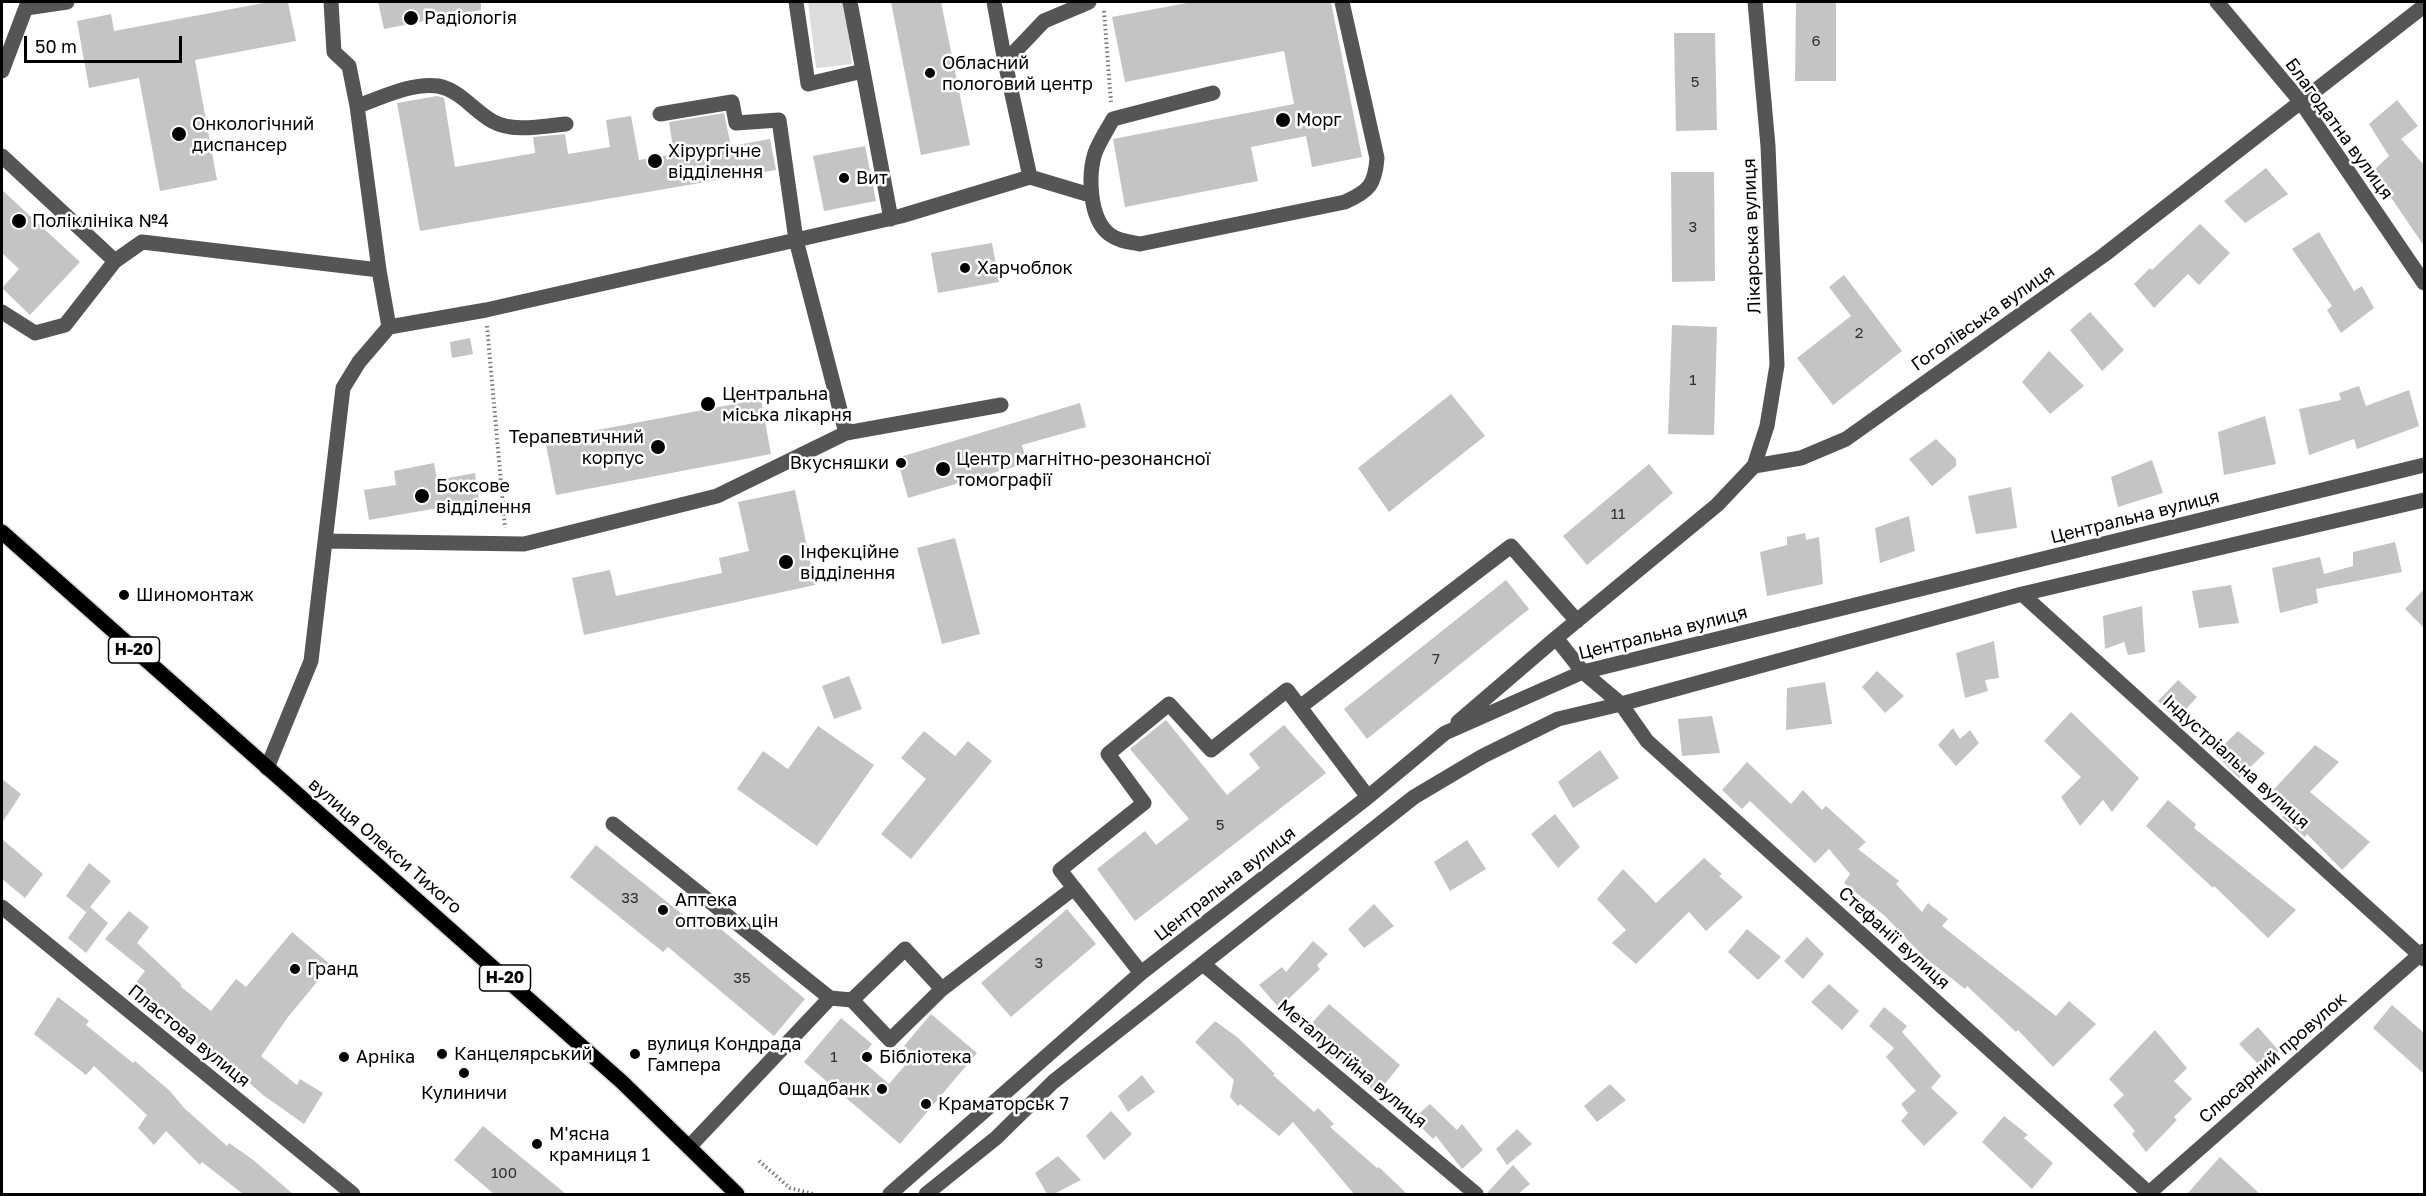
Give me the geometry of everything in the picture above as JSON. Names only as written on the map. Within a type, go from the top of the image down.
[{"type":"main road","name":"вулиця Олекси Тихого","points":[[2,532],[622,1082],[737,1194]]},
{"type":"street","points":[[2,71],[27,5],[67,2]]},
{"type":"street","points":[[331,2],[334,52],[349,66],[357,106],[389,327]]},
{"type":"street","points":[[796,2],[808,84],[863,71]]},
{"type":"street","points":[[850,2],[891,219]]},
{"type":"street","points":[[994,2],[1030,177]]},
{"type":"street","points":[[1005,62],[1044,21],[1089,2]]},
{"type":"street","points":[[1213,93],[1113,119],[1095,154],[1090,195],[1099,220],[1108,233],[1122,241],[1140,244],[1345,202],[1361,195],[1371,185],[1375,176],[1377,158],[1342,2]]},
{"type":"street","name":"Лікарська вулиця","points":[[1754,466],[1767,426],[1777,365],[1768,146],[1755,2]]},
{"type":"street","name":"Благодатна вулиця","points":[[2217,2],[2301,102],[2424,283]]},
{"type":"street","name":"Гоголівська вулиця","points":[[1754,466],[1801,458],[1846,439],[2104,255],[2424,6]]},
{"type":"street","points":[[357,106],[418,86],[436,86],[452,90],[492,120],[504,126],[566,124]]},
{"type":"street","points":[[660,114],[732,102],[735,123],[779,120],[796,240],[846,433]]},
{"type":"street","points":[[2,156],[115,261]]},
{"type":"street","points":[[267,768],[311,661],[343,388],[359,363],[389,327],[486,310],[891,219],[1030,177],[1090,195]]},
{"type":"street","points":[[2,312],[35,333],[65,325],[115,261],[142,242],[379,270]]},
{"type":"street","points":[[325,541],[524,544],[717,496],[846,433],[1001,405]]},
{"type":"street","name":"Центральна вулиця","points":[[890,1194],[1141,974],[1368,797],[1445,733],[1583,672],[2424,465]]},
{"type":"street","points":[[1445,733],[1717,505],[1754,466]]},
{"type":"street","points":[[926,1194],[996,1138],[1053,1082],[1413,796],[1483,756],[1558,719],[1621,704],[2022,594],[2424,500]]},
{"type":"street","points":[[1300,707],[1511,546],[1577,621]]},
{"type":"street","name":"Індустріальна вулиця","points":[[2022,594],[2423,955]]},
{"type":"street","points":[[1556,638],[1583,672]]},
{"type":"street","name":"Стефанії вулиця","points":[[1583,672],[1621,704],[1647,741],[2149,1194]]},
{"type":"street","points":[[1141,974],[1060,870],[1144,802],[1108,754],[1169,704],[1211,750],[1287,690],[1368,797]]},
{"type":"street","points":[[613,824],[830,998],[852,1000],[890,1040],[942,989],[1074,888]]},
{"type":"street","name":"Пластова вулиця","points":[[2,907],[353,1194]]},
{"type":"street","points":[[852,1000],[905,949],[942,989]]},
{"type":"street","name":"Слюсарний провулок","points":[[2149,1194],[2423,955]]},
{"type":"street","name":"Металургійна вулиця","points":[[1203,964],[1476,1194]]},
{"type":"street","points":[[689,1147],[830,998]]},
{"type":"path","points":[[1103,2],[1113,119]]},
{"type":"path","points":[[486,310],[506,544]]},
{"type":"path","points":[[759,1161],[790,1188],[813,1194]]},
{"type":"shaded area","points":[[808,2],[845,2],[852,64],[816,68]]},
{"type":"building","name":"Онкологічний диспансер","points":[[269,2],[288,2],[296,41],[195,60],[217,180],[160,191],[139,78],[89,88],[77,21],[111,14],[114,31]]},
{"type":"building","name":"Радіологія","points":[[378,2],[481,2],[481,10],[384,29]]},
{"type":"building","name":"Обласний пологовий центр","points":[[891,2],[941,2],[970,145],[921,155]]},
{"type":"building","name":"Морг","points":[[1192,2],[1331,2],[1362,157],[1312,167],[1306,136],[1251,147],[1258,181],[1125,207],[1113,139],[1294,104],[1284,51],[1125,82],[1112,17]]},
{"type":"building","points":[[1796,2],[1836,2],[1836,81],[1795,81]]},
{"type":"building","points":[[1674,33],[1715,33],[1717,130],[1676,131]]},
{"type":"building","name":"Хірургічне відділення","points":[[437,96],[444,98],[455,167],[535,153],[533,137],[565,134],[568,154],[610,147],[606,120],[631,116],[639,160],[674,154],[669,122],[724,113],[731,146],[770,139],[776,170],[420,231],[397,103]]},
{"type":"building","points":[[2397,100],[2418,126],[2401,139],[2424,165],[2424,246],[2373,171],[2389,156],[2369,124]]},
{"type":"building","name":"Вит","points":[[865,146],[876,201],[824,211],[813,156]]},
{"type":"building","points":[[2266,168],[2288,194],[2245,223],[2224,201]]},
{"type":"building","points":[[1671,172],[1714,172],[1715,281],[1672,282]]},
{"type":"building","name":"Поліклініка №4","points":[[2,190],[80,262],[30,315],[2,288],[19,269],[2,253]]},
{"type":"building","points":[[2200,224],[2230,253],[2199,285],[2188,274],[2154,308],[2134,284]]},
{"type":"building","points":[[2319,232],[2354,291],[2362,286],[2374,308],[2341,333],[2327,310],[2332,306],[2292,249]]},
{"type":"building","name":"Харчоблок","points":[[992,243],[999,282],[938,293],[931,253]]},
{"type":"building","points":[[1844,275],[1902,351],[1833,405],[1797,358],[1851,316],[1829,287]]},
{"type":"building","points":[[2090,312],[2124,350],[2102,371],[2070,330]]},
{"type":"building","points":[[1672,325],[1717,327],[1714,435],[1668,434]]},
{"type":"building","points":[[470,338],[473,354],[452,358],[450,342]]},
{"type":"building","points":[[2049,351],[2084,386],[2050,414],[2022,382]]},
{"type":"building","points":[[2359,386],[2366,406],[2409,390],[2419,426],[2357,449],[2354,439],[2309,455],[2299,409],[2341,400],[2339,393]]},
{"type":"building","points":[[1451,394],[1485,436],[1389,512],[1358,468]]},
{"type":"building","name":"Терапевтичний корпус","points":[[761,399],[771,454],[556,495],[545,440]]},
{"type":"building","points":[[1080,403],[1086,427],[1022,445],[1027,463],[908,498],[897,458]]},
{"type":"building","points":[[2265,416],[2276,464],[2224,475],[2218,432]]},
{"type":"building","points":[[1936,439],[1956,459],[1956,466],[1932,486],[1909,459]]},
{"type":"building","points":[[2152,460],[2163,493],[2118,507],[2111,477]]},
{"type":"building","name":"Боксове відділення","points":[[434,463],[437,480],[475,473],[479,501],[369,520],[364,490],[396,485],[394,471]]},
{"type":"building","points":[[1649,464],[1673,493],[1587,565],[1563,536]]},
{"type":"building","points":[[2011,487],[2017,528],[1976,534],[1968,496]]},
{"type":"building","name":"Інфекційне відділення","points":[[795,490],[815,585],[584,635],[572,578],[610,570],[616,596],[722,573],[719,558],[749,551],[738,502]]},
{"type":"building","points":[[1909,516],[1915,551],[1880,563],[1875,528]]},
{"type":"building","points":[[1805,533],[1806,540],[1819,537],[1823,584],[1767,596],[1760,552],[1787,545],[1787,537]]},
{"type":"building","points":[[955,538],[980,634],[942,644],[917,548]]},
{"type":"building","points":[[2395,542],[2402,572],[2316,589],[2318,603],[2280,613],[2272,568],[2320,557],[2324,574],[2353,566],[2353,552]]},
{"type":"building","points":[[1506,580],[1529,609],[1367,739],[1344,709]]},
{"type":"building","points":[[2231,585],[2239,623],[2199,628],[2192,591]]},
{"type":"building","points":[[2424,589],[2424,628],[2405,609]]},
{"type":"building","points":[[2142,606],[2145,652],[2128,655],[2124,642],[2105,649],[2103,616]]},
{"type":"building","points":[[1994,641],[1999,678],[1985,680],[1988,691],[1965,698],[1956,653]]},
{"type":"building","points":[[1877,671],[1904,696],[1885,713],[1862,687]]},
{"type":"building","points":[[849,676],[862,709],[834,719],[822,686]]},
{"type":"building","points":[[2178,680],[2197,697],[2176,720],[2158,701]]},
{"type":"building","points":[[1825,682],[1832,724],[1786,730],[1787,688]]},
{"type":"building","points":[[2071,712],[2139,778],[2112,812],[2103,800],[2080,826],[2061,797],[2081,777],[2044,741]]},
{"type":"building","points":[[1712,716],[1720,753],[1682,756],[1678,719]]},
{"type":"building","points":[[1166,720],[1227,795],[1260,768],[1249,754],[1284,725],[1326,773],[1135,921],[1097,869],[1145,831],[1156,845],[1189,819],[1130,749]]},
{"type":"building","points":[[818,726],[874,765],[817,846],[737,789],[763,751],[788,769]]},
{"type":"building","points":[[1953,728],[1960,739],[1970,730],[1979,743],[1956,766],[1938,745]]},
{"type":"building","points":[[924,731],[955,756],[968,741],[992,761],[911,859],[881,834],[926,779],[901,758]]},
{"type":"building","points":[[2238,731],[2265,753],[2239,778],[2215,754]]},
{"type":"building","points":[[2315,745],[2339,762],[2310,792],[2370,842],[2342,870],[2307,834],[2305,837],[2282,817],[2283,815],[2266,798]]},
{"type":"building","points":[[1600,750],[1619,778],[1573,808],[1558,782]]},
{"type":"building","points":[[1747,762],[1791,804],[1803,790],[1822,810],[1826,806],[1866,842],[1858,849],[1899,881],[1896,884],[1922,912],[1928,903],[1948,919],[1942,926],[2056,1016],[2069,1001],[2096,1024],[2053,1067],[2018,1030],[2016,1032],[1967,986],[1965,989],[1923,956],[1885,916],[1844,883],[1850,874],[1829,849],[1815,863],[1750,801],[1742,809],[1722,790]]},
{"type":"building","points":[[2,779],[21,794],[2,823]]},
{"type":"building","points":[[2168,800],[2196,824],[2194,828],[2296,910],[2268,938],[2146,826]]},
{"type":"building","points":[[1555,814],[1580,847],[1558,868],[1531,834]]},
{"type":"building","points":[[2,839],[43,874],[25,898],[2,879]]},
{"type":"building","points":[[1467,840],[1486,869],[1450,891],[1434,862]]},
{"type":"building","points":[[596,845],[702,930],[710,920],[805,999],[774,1036],[668,947],[663,952],[570,877]]},
{"type":"building","points":[[1704,858],[1722,874],[1719,876],[1743,897],[1706,931],[1689,912],[1636,964],[1612,943],[1626,930],[1597,899],[1623,869],[1656,903]]},
{"type":"building","points":[[89,863],[111,881],[86,912],[66,896]]},
{"type":"building","points":[[1374,904],[1394,926],[1364,948],[1348,929]]},
{"type":"building","points":[[90,907],[108,923],[86,953],[68,938]]},
{"type":"building","points":[[1067,909],[1096,944],[1011,1017],[981,983]]},
{"type":"building","points":[[129,911],[149,927],[137,943],[182,985],[180,986],[211,1011],[236,979],[246,987],[292,932],[331,965],[288,1017],[261,1056],[297,1085],[300,1079],[323,1093],[304,1124],[263,1095],[229,1065],[227,1068],[189,1036],[187,1039],[134,985],[145,971],[105,939]]},
{"type":"building","points":[[1747,929],[1781,957],[1758,980],[1728,952]]},
{"type":"building","points":[[1807,937],[1824,954],[1803,979],[1784,961]]},
{"type":"building","points":[[1313,941],[1328,954],[1317,965],[1320,969],[1279,1008],[1259,985],[1282,967],[1286,972]]},
{"type":"building","points":[[1829,984],[1859,1011],[1842,1030],[1811,1002]]},
{"type":"building","points":[[58,997],[89,1021],[86,1025],[133,1063],[135,1061],[170,1091],[184,1108],[227,1146],[229,1143],[252,1159],[293,1194],[243,1194],[202,1162],[200,1165],[166,1131],[154,1145],[138,1128],[147,1115],[94,1066],[86,1075],[34,1034]]},
{"type":"building","points":[[1329,1004],[1400,1065],[1377,1094],[1335,1055],[1332,1059],[1304,1032]]},
{"type":"building","points":[[2392,1005],[2424,1033],[2424,1074],[2373,1028]]},
{"type":"building","points":[[1884,1007],[1907,1026],[1902,1032],[1941,1076],[1931,1088],[1958,1113],[1924,1146],[1901,1121],[1908,1113],[1901,1104],[1916,1091],[1886,1057],[1894,1048],[1869,1026]]},
{"type":"building","points":[[931,1014],[977,1053],[900,1144],[804,1062],[841,1018],[872,1044],[860,1059],[889,1084],[914,1055],[904,1046]]},
{"type":"building","points":[[1215,1021],[1237,1037],[1275,1074],[1273,1075],[1314,1112],[1318,1108],[1334,1124],[1330,1127],[1377,1168],[1379,1167],[1407,1194],[1354,1194],[1293,1122],[1279,1136],[1240,1104],[1238,1106],[1230,1097],[1234,1080],[1195,1042]]},
{"type":"building","points":[[2258,1027],[2279,1051],[2262,1068],[2239,1044]]},
{"type":"building","points":[[2155,1030],[2187,1068],[2174,1081],[2192,1099],[2174,1117],[2177,1120],[2146,1152],[2132,1134],[2135,1131],[2113,1105],[2124,1095],[2109,1079]]},
{"type":"building","points":[[1142,1075],[1155,1092],[1128,1112],[1118,1096]]},
{"type":"building","points":[[1610,1084],[1626,1100],[1597,1122],[1584,1106]]},
{"type":"building","points":[[1430,1104],[1457,1130],[1462,1124],[1483,1150],[1462,1169],[1436,1136],[1433,1139],[1413,1119]]},
{"type":"building","points":[[1111,1111],[1132,1134],[1104,1160],[1086,1136]]},
{"type":"building","points":[[2004,1116],[2028,1135],[2024,1138],[2053,1163],[2032,1189],[1982,1142]]},
{"type":"building","points":[[483,1126],[566,1194],[494,1194],[454,1160]]},
{"type":"building","points":[[1517,1129],[1532,1144],[1507,1165],[1496,1149]]},
{"type":"building","points":[[1058,1156],[1081,1180],[1054,1194],[1047,1194],[1035,1173]]},
{"type":"building","points":[[2220,1157],[2260,1194],[2187,1194]]},
{"type":"building","points":[[1513,1165],[1530,1184],[1518,1194],[1486,1194]]},
{"type":"place","name":"Радіологія","points":[[411,18]]},
{"type":"place","name":"Обласний пологовий центр","points":[[930,73]]},
{"type":"place","name":"Морг","points":[[1283,120]]},
{"type":"place","name":"Онкологічний диспансер","points":[[179,134]]},
{"type":"place","name":"Хірургічне відділення","points":[[655,161]]},
{"type":"place","name":"Вит","points":[[844,178]]},
{"type":"place","name":"Поліклініка №4","points":[[19,221]]},
{"type":"place","name":"Харчоблок","points":[[965,268]]},
{"type":"place","name":"Центральна міська лікарня","points":[[708,404]]},
{"type":"place","name":"Терапевтичний корпус","points":[[658,447]]},
{"type":"place","name":"Вкусняшки","points":[[901,463]]},
{"type":"place","name":"Центр магнітно-резонансної томографії","points":[[943,469]]},
{"type":"place","name":"Боксове відділення","points":[[422,496]]},
{"type":"place","name":"Інфекційне відділення","points":[[786,562]]},
{"type":"place","name":"Шиномонтаж","points":[[124,595]]},
{"type":"place","name":"Аптека оптових цін","points":[[663,910]]},
{"type":"place","name":"Гранд","points":[[295,969]]},
{"type":"place","name":"Канцелярський","points":[[442,1054]]},
{"type":"place","name":"вулиця Кондрада Гампера","points":[[635,1054]]},
{"type":"place","name":"Арніка","points":[[344,1057]]},
{"type":"place","name":"Бібліотека","points":[[867,1057]]},
{"type":"place","name":"Кулиничи","points":[[464,1073]]},
{"type":"place","name":"Ощадбанк","points":[[882,1089]]},
{"type":"place","name":"Краматорськ 7","points":[[926,1104]]},
{"type":"place","name":"М'ясна крамниця 1","points":[[537,1144]]}]
